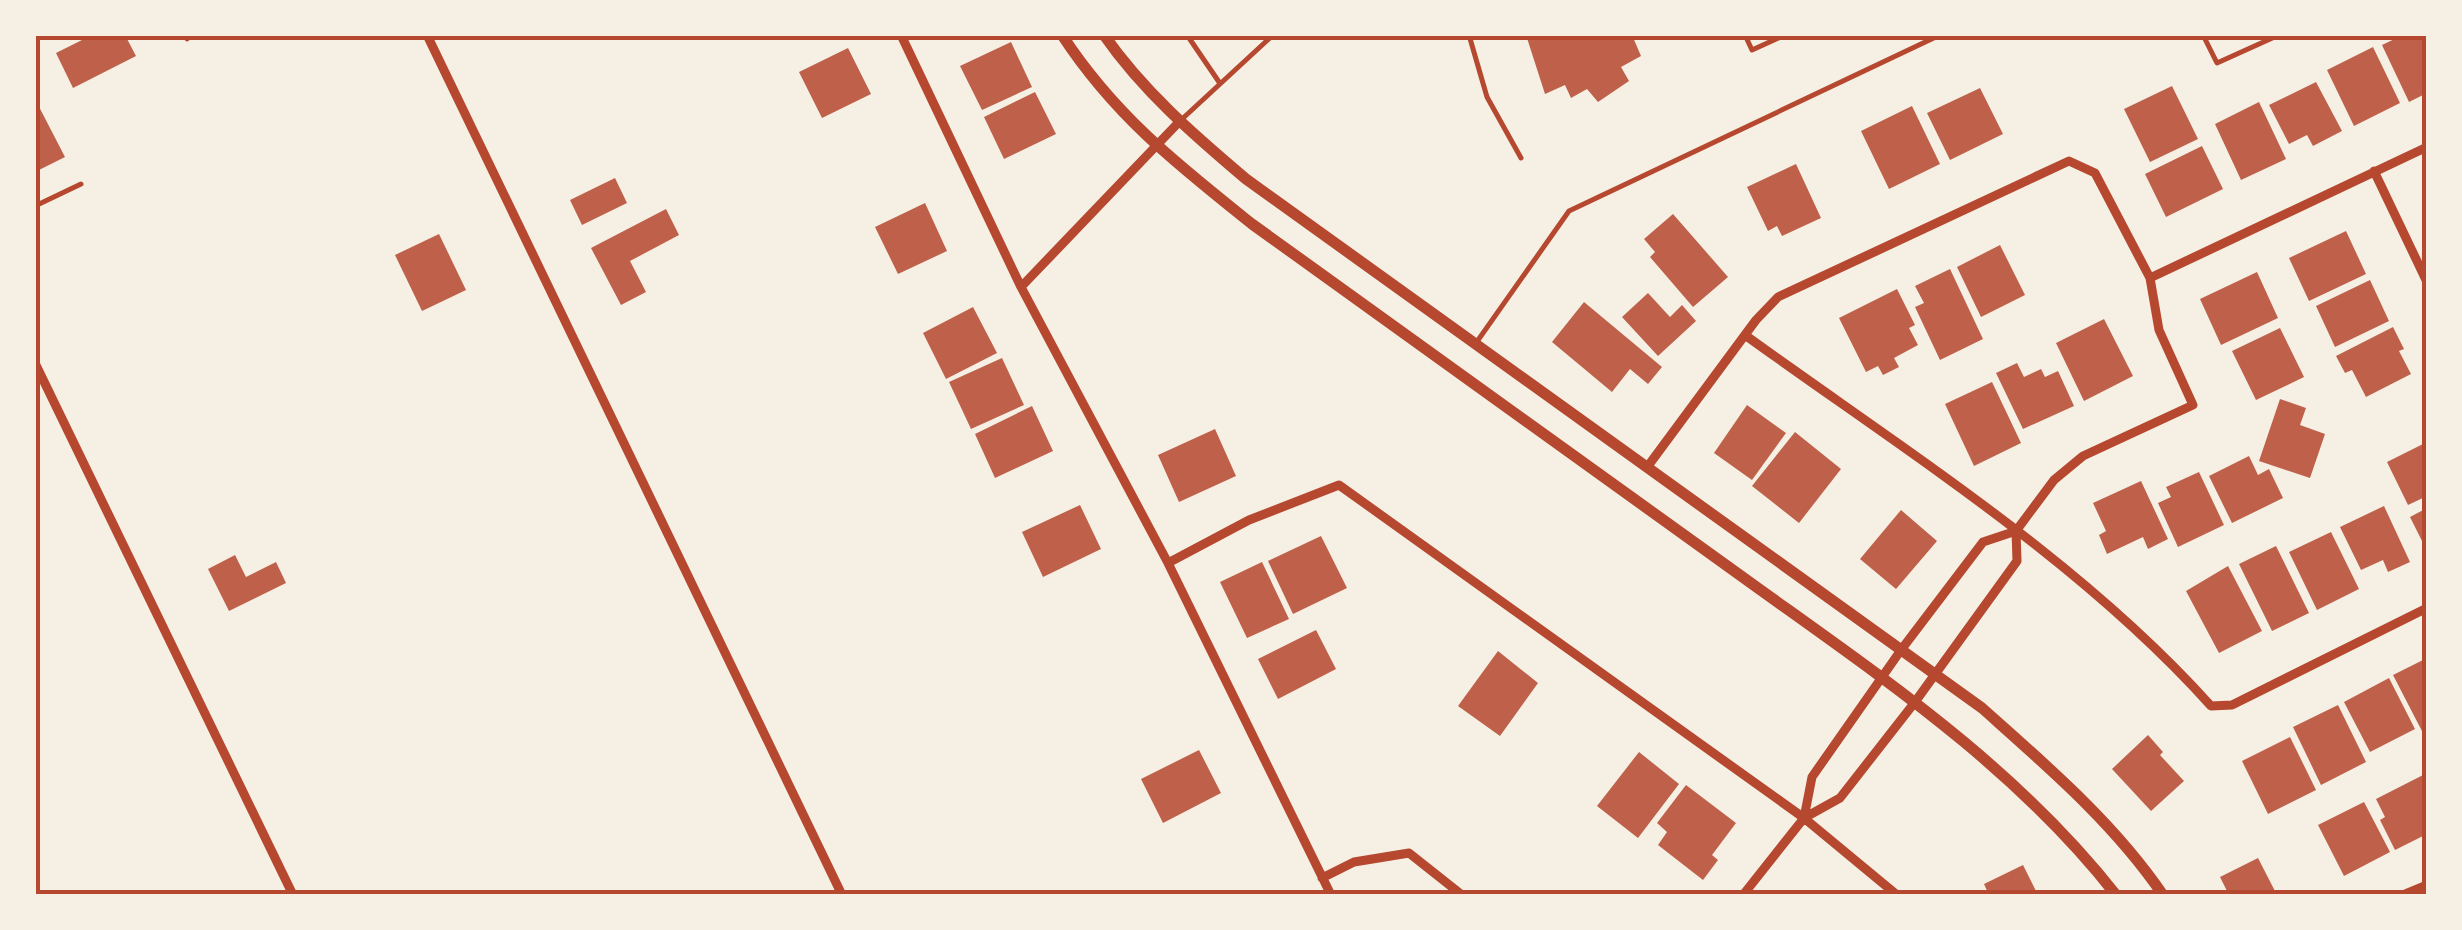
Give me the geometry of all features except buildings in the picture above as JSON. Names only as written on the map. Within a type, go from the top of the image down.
[{"type":"street","points":[[427,35],[842,895]]},
{"type":"street","points":[[901,35],[1021,287],[1168,562],[1331,895]]},
{"type":"street","points":[[1062,35],[1107,97],[1155,146],[1267,235],[1915,702],[2029,799],[2086,856],[2116,895]]},
{"type":"street","points":[[1104,35],[1178,122],[1252,184],[1982,708],[2070,786],[2142,863],[2163,895]]},
{"type":"street","points":[[1021,287],[1178,122]]},
{"type":"street","points":[[2150,278],[2427,147]]},
{"type":"street","points":[[1648,466],[1778,297],[2069,161],[2095,172],[2150,278],[2160,330],[2193,405],[2083,456],[2054,480],[2016,531],[1983,542],[1900,650],[1812,776],[1804,818]]},
{"type":"street","points":[[2374,171],[2427,282]]},
{"type":"street","points":[[1746,335],[2016,531],[2131,623],[2212,706],[2232,705],[2427,608]]},
{"type":"street","points":[[35,363],[293,895]]},
{"type":"street","points":[[1168,562],[1249,520],[1340,484],[1804,818],[1897,895]]},
{"type":"street","points":[[1743,895],[1804,818],[1840,798],[1915,702],[2016,561],[2016,531]]},
{"type":"street","points":[[1322,878],[1354,862],[1409,853],[1462,895]]},
{"type":"street","points":[[2403,895],[2427,885]]},
{"type":"lane","points":[[1188,35],[1219,82]]},
{"type":"lane","points":[[1178,122],[1274,35]]},
{"type":"lane","points":[[1469,35],[1487,98],[1521,158]]},
{"type":"lane","points":[[1745,35],[1752,50],[1784,35]]},
{"type":"lane","points":[[1476,344],[1569,211],[1940,35]]},
{"type":"lane","points":[[2204,35],[2217,64],[2279,35]]},
{"type":"lane","points":[[35,206],[80,184]]}]
